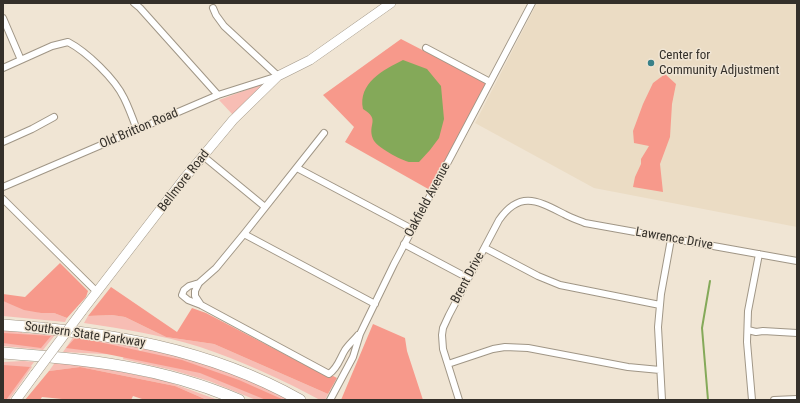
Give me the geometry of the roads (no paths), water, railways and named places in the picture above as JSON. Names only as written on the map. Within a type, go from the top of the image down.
[{"type":"highway","name":"Southern State Parkway","points":[[3,325],[38,327],[109,335],[163,347],[200,357],[236,370],[300,400]]},
{"type":"highway","name":"Southern State Parkway","points":[[3,353],[126,366],[190,382],[239,400]]},
{"type":"main road","name":"Bellmore Road","points":[[16,400],[82,311],[203,156],[233,120],[278,76],[310,60],[390,3]]},
{"type":"street","points":[[134,3],[218,95]]},
{"type":"street","name":"Oakfield Avenue","points":[[330,400],[353,357],[360,334],[404,244],[532,3]]},
{"type":"street","points":[[213,8],[224,26],[278,76]]},
{"type":"street","points":[[3,18],[21,60]]},
{"type":"street","points":[[3,68],[60,43],[68,42],[76,46],[94,61],[117,86],[124,98],[137,130]]},
{"type":"street","points":[[426,48],[490,82]]},
{"type":"street","name":"Old Britton Road","points":[[3,187],[218,95],[278,76]]},
{"type":"street","points":[[3,142],[32,130],[54,117]]},
{"type":"street","points":[[202,305],[188,300],[182,295],[182,293],[186,288],[199,283],[216,268],[324,133]]},
{"type":"street","points":[[203,156],[265,207]]},
{"type":"street","points":[[297,168],[412,229]]},
{"type":"street","points":[[3,199],[97,292]]},
{"type":"street","name":"Brent Drive","points":[[459,400],[443,349],[443,328],[468,278],[505,211],[513,205],[526,201],[543,203],[554,209]]},
{"type":"street","name":"Lawrence Drive","points":[[554,209],[585,222],[797,262]]},
{"type":"street","points":[[244,234],[375,304]]},
{"type":"street","points":[[662,400],[658,327],[660,305],[672,239]]},
{"type":"street","points":[[404,244],[468,278]]},
{"type":"street","points":[[485,248],[538,276],[560,285],[660,305]]},
{"type":"street","points":[[752,400],[747,342],[748,311],[759,254]]},
{"type":"street","points":[[199,283],[195,291],[196,296],[202,305],[209,311],[329,374],[337,366],[348,346],[360,334]]},
{"type":"street","points":[[748,330],[756,332],[797,333]]},
{"type":"street","points":[[448,364],[493,349],[512,347],[528,348],[628,367],[660,370]]},
{"type":"street","points":[[774,400],[797,399]]},
{"type":"waterway","points":[[708,400],[702,328],[710,281]]},
{"type":"place","name":"Center for Community Adjustment","points":[[651,63]]}]
